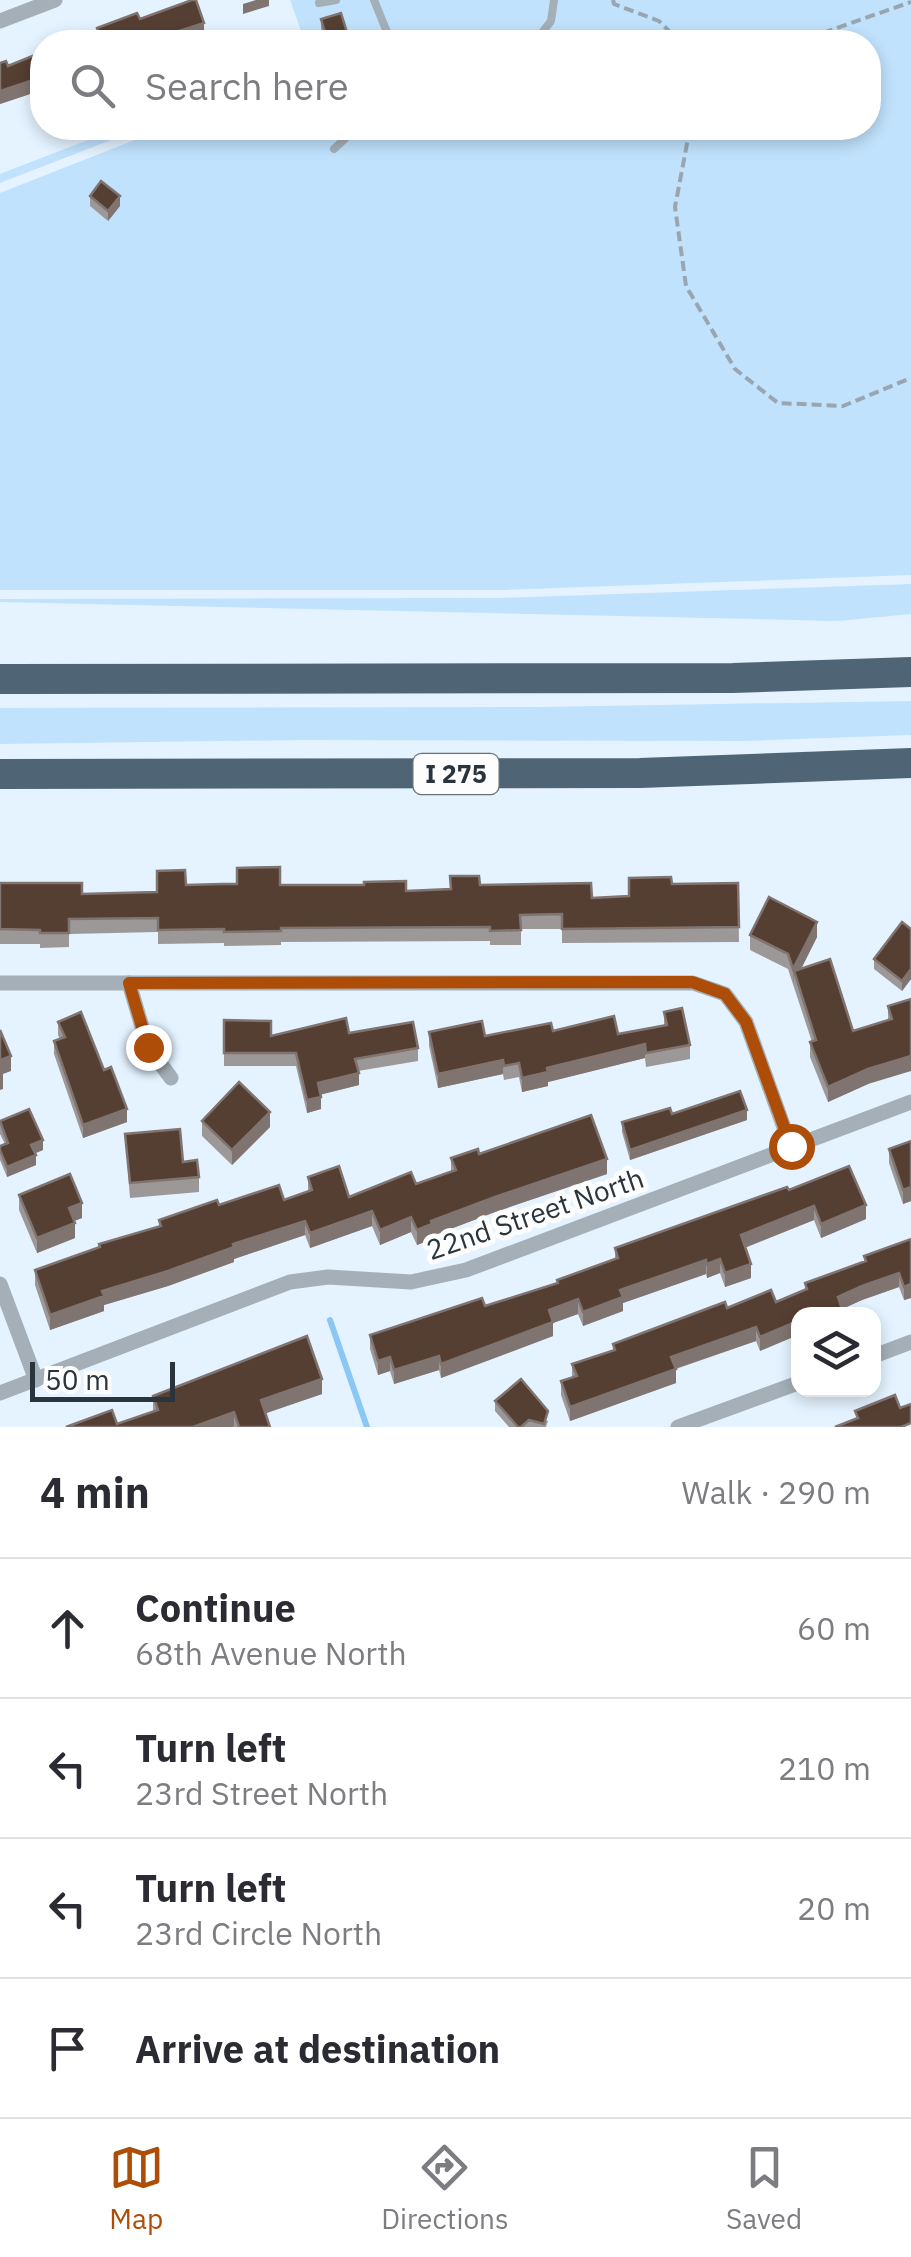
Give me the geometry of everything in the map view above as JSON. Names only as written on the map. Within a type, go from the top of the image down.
[{"type":"highway","points":[[0,680],[733,678],[911,672]]},
{"type":"highway","name":"I 275","points":[[0,774],[640,773],[911,763]]},
{"type":"street","points":[[0,21],[55,0]]},
{"type":"street","points":[[0,983],[692,982],[725,994],[746,1022],[791,1146]]},
{"type":"street","points":[[129,983],[148,1047],[171,1078]]},
{"type":"street","name":"22nd Street North","points":[[0,1392],[290,1282],[328,1276],[412,1282],[466,1270],[911,1102]]},
{"type":"street","points":[[0,1284],[36,1380]]},
{"type":"street","points":[[881,1353],[911,1342]]},
{"type":"street","points":[[678,1427],[791,1386]]},
{"type":"lane","points":[[319,3],[336,0]]},
{"type":"lane","points":[[374,0],[386,30]]},
{"type":"lane","points":[[544,30],[551,20],[554,0]]},
{"type":"lane","points":[[334,150],[344,140]]},
{"type":"path","points":[[613,0],[614,4],[659,21],[668,30]]},
{"type":"path","points":[[831,30],[911,2]]},
{"type":"path","points":[[688,140],[675,207],[686,286],[735,369],[778,403],[810,405],[843,406],[911,378]]},
{"type":"shaded area","points":[[290,0],[911,0],[911,575],[504,590],[0,590],[0,193],[135,140],[881,140],[881,30],[301,30]]},
{"type":"shaded area","points":[[88,140],[111,140],[0,183],[0,174]]},
{"type":"shaded area","points":[[911,584],[911,614],[838,621],[0,602],[503,598]]},
{"type":"shaded area","points":[[911,701],[911,735],[743,741],[0,744],[0,708],[538,707]]},
{"type":"building","points":[[196,0],[204,23],[182,30],[97,28],[137,13],[140,19]]},
{"type":"building","points":[[341,13],[346,30],[324,30],[321,19]]},
{"type":"building","points":[[30,57],[30,81],[0,91],[0,63],[6,61],[8,66]]},
{"type":"building","points":[[101,181],[120,196],[108,211],[90,196]]},
{"type":"building","points":[[280,867],[280,885],[406,881],[406,891],[451,889],[450,876],[479,876],[480,885],[591,883],[592,898],[629,896],[629,878],[671,877],[672,884],[738,883],[739,927],[562,929],[562,914],[520,915],[521,930],[490,931],[490,927],[158,930],[158,918],[69,919],[69,933],[0,929],[0,883],[82,883],[82,894],[157,892],[157,871],[185,870],[186,885],[237,884],[237,868]]},
{"type":"building","points":[[769,897],[817,922],[793,969],[788,954],[750,935]]},
{"type":"building","points":[[902,922],[911,929],[911,969],[902,981],[874,959]]},
{"type":"building","points":[[830,959],[853,1031],[892,1019],[888,1006],[911,999],[911,1056],[828,1087],[810,1042],[816,1040],[794,971]]},
{"type":"building","points":[[682,1008],[690,1045],[646,1053],[645,1044],[522,1078],[519,1063],[504,1066],[503,1060],[438,1074],[429,1032],[482,1021],[485,1036],[551,1023],[553,1031],[614,1016],[618,1034],[667,1025],[664,1012]]},
{"type":"building","points":[[81,1012],[104,1070],[111,1067],[127,1109],[83,1125],[54,1041],[65,1037],[58,1022]]},
{"type":"building","points":[[346,1018],[349,1033],[413,1022],[418,1048],[355,1059],[359,1073],[318,1083],[321,1097],[307,1100],[296,1053],[224,1053],[224,1020],[271,1021],[271,1036]]},
{"type":"building","points":[[0,1030],[11,1056],[0,1060]]},
{"type":"building","points":[[239,1082],[270,1112],[232,1150],[202,1121]]},
{"type":"building","points":[[740,1091],[747,1110],[630,1150],[622,1122],[670,1108],[672,1114]]},
{"type":"building","points":[[29,1109],[43,1140],[31,1145],[36,1155],[7,1167],[0,1146],[8,1143],[0,1121]]},
{"type":"building","points":[[591,1115],[607,1159],[495,1197],[417,1230],[411,1217],[380,1230],[372,1211],[310,1233],[305,1221],[102,1291],[104,1296],[50,1315],[35,1270],[100,1247],[99,1244],[161,1226],[159,1220],[217,1200],[219,1205],[279,1185],[284,1200],[312,1190],[308,1177],[339,1166],[349,1197],[411,1172],[416,1184],[456,1170],[451,1158],[478,1149],[479,1154]]},
{"type":"building","points":[[180,1129],[183,1162],[197,1160],[199,1177],[130,1183],[125,1134]]},
{"type":"building","points":[[911,1141],[911,1187],[903,1190],[889,1149]]},
{"type":"building","points":[[849,1166],[866,1205],[821,1224],[814,1206],[741,1235],[751,1264],[725,1273],[720,1259],[707,1264],[706,1260],[620,1290],[623,1297],[583,1312],[578,1299],[549,1310],[553,1322],[441,1364],[439,1356],[394,1370],[390,1357],[378,1361],[370,1335],[482,1298],[485,1306],[558,1283],[557,1280],[618,1258],[615,1248]]},
{"type":"building","points":[[70,1174],[82,1203],[69,1208],[75,1223],[37,1238],[19,1195]]},
{"type":"building","points":[[911,1239],[911,1284],[904,1287],[899,1273],[838,1297],[841,1307],[791,1307],[791,1324],[760,1337],[756,1327],[671,1357],[676,1369],[570,1407],[561,1381],[577,1376],[572,1364],[615,1350],[613,1344],[725,1302],[727,1308],[771,1290],[776,1302],[807,1289],[805,1283],[866,1261],[864,1256]]},
{"type":"building","points":[[307,1336],[322,1379],[261,1400],[270,1427],[239,1427],[234,1412],[193,1427],[66,1427],[112,1410],[117,1424],[158,1410],[153,1396]]},
{"type":"building","points":[[521,1379],[548,1411],[544,1424],[529,1420],[518,1427],[495,1401]]},
{"type":"building","points":[[895,1395],[900,1408],[911,1404],[911,1423],[901,1427],[835,1427],[858,1418],[855,1411]]},
{"type":"waterway","points":[[330,1320],[367,1427]]},
{"type":"route","points":[[148,1047],[129,983],[692,982],[725,994],[746,1022],[791,1146]]}]
